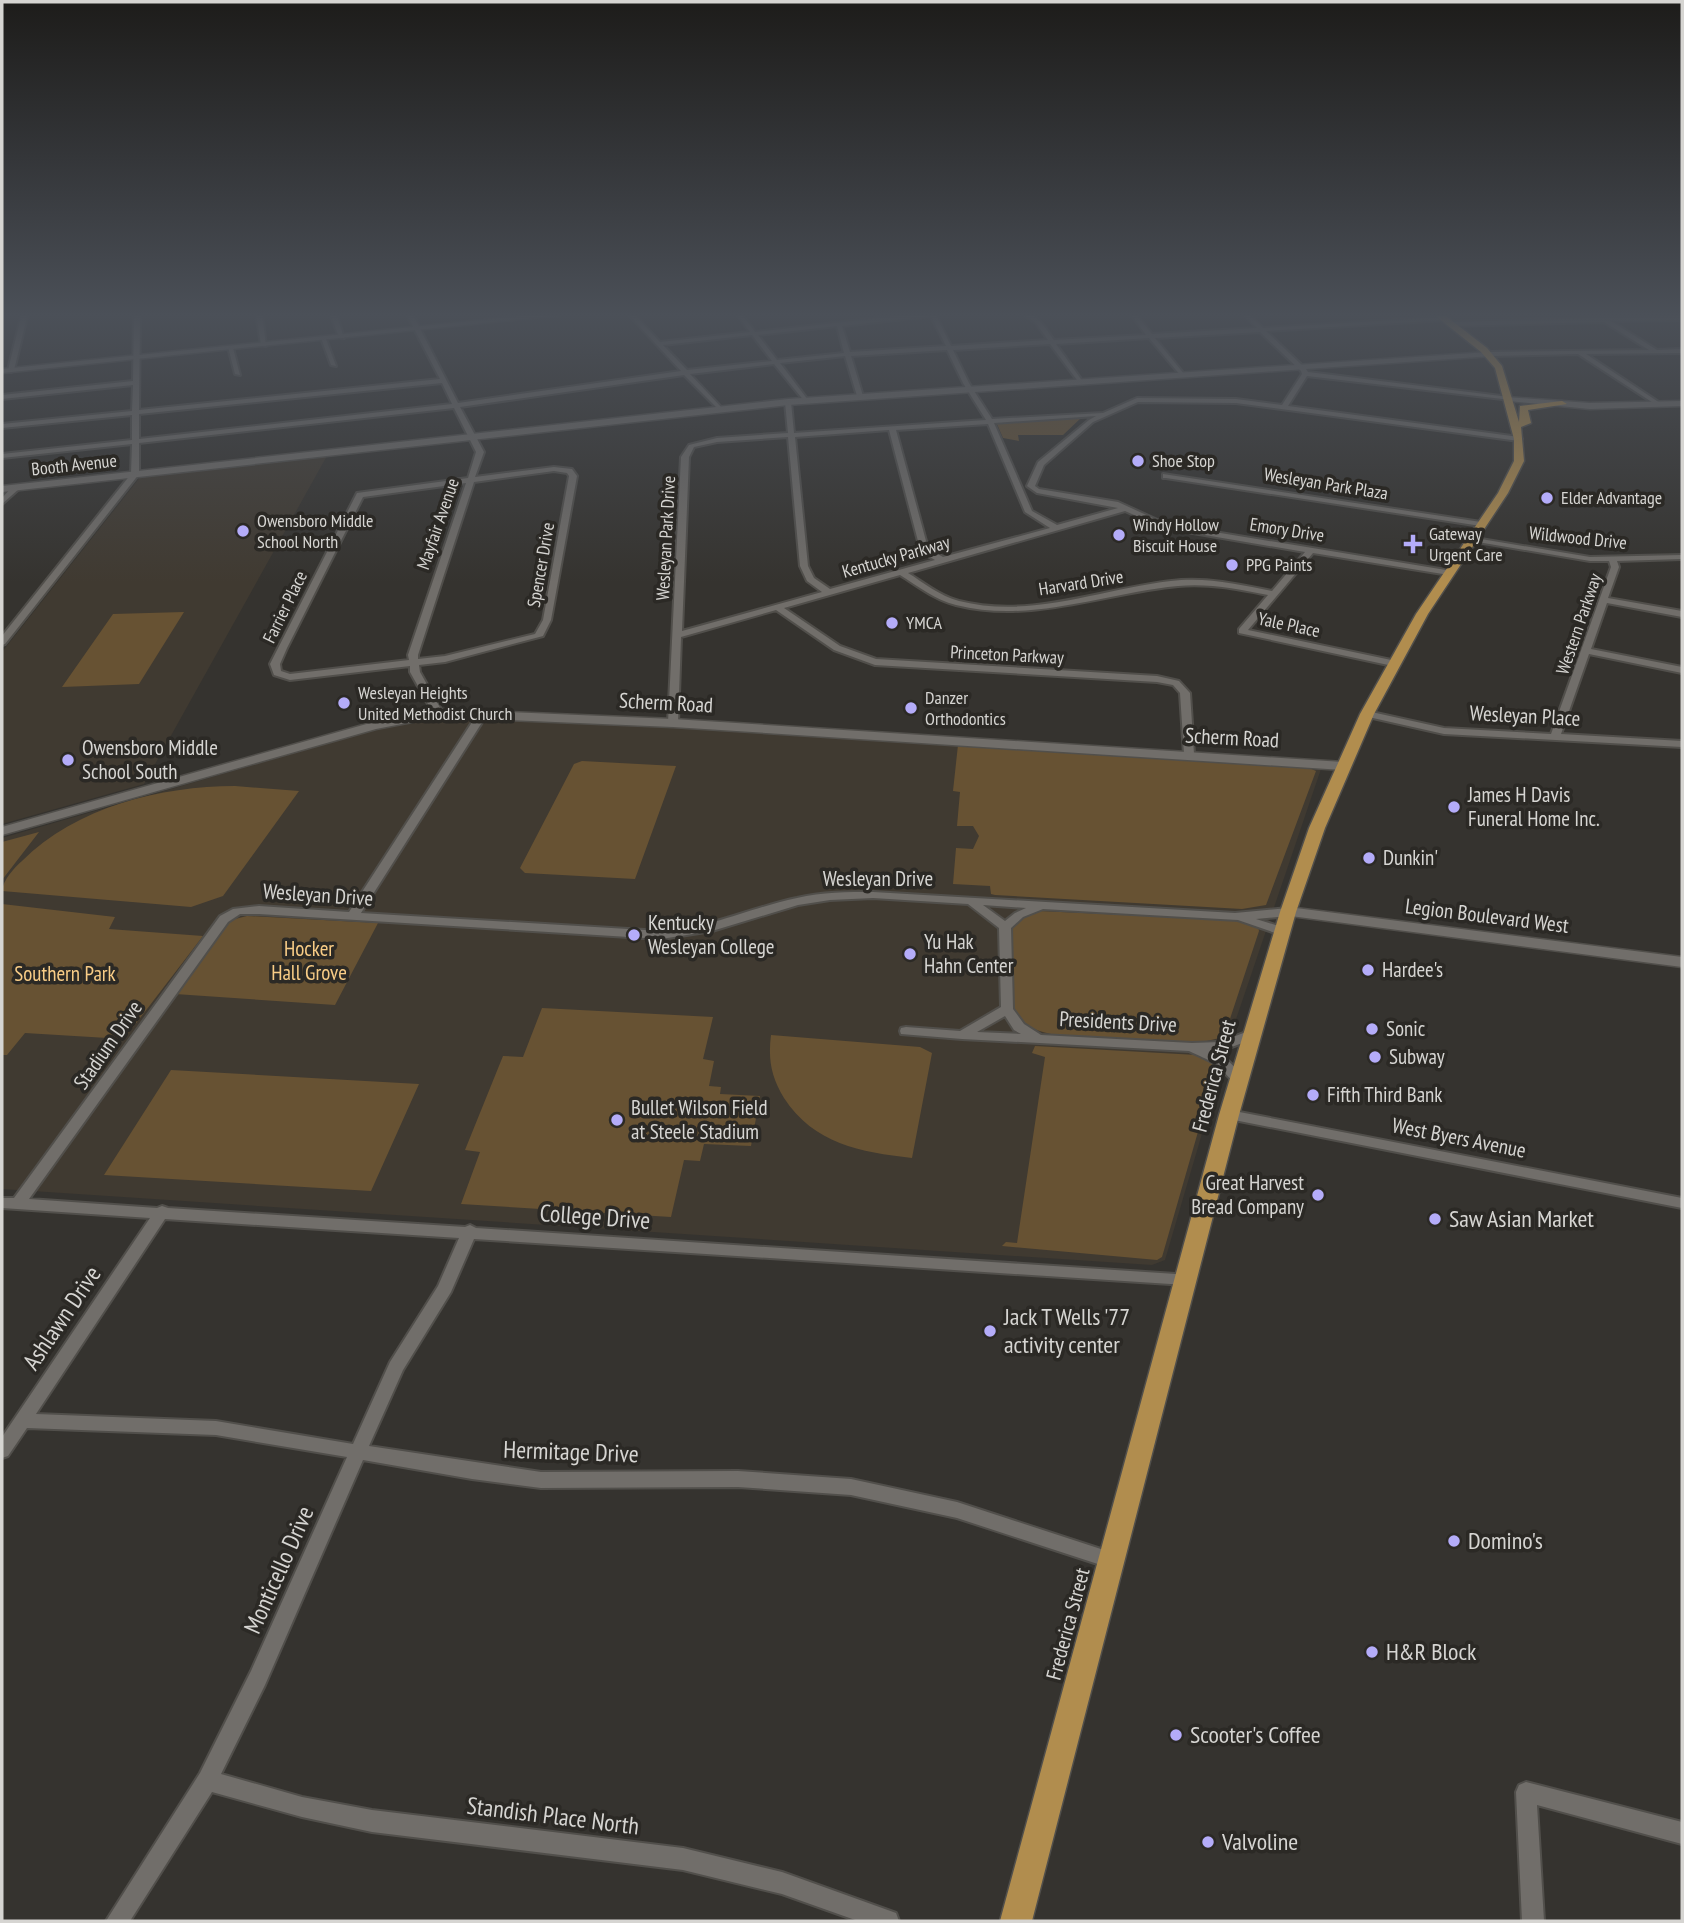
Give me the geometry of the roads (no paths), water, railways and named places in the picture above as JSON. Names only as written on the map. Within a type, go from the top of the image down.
[{"type":"main road","name":"Frederica Street","points":[[1016,1921],[1229,1115],[1284,921],[1343,766],[1393,663],[1516,471],[1520,456],[1519,439],[1510,403]]},
{"type":"main road","points":[[1516,425],[1526,423],[1523,408],[1562,404]]},
{"type":"street","points":[[2,642],[135,474],[137,403]]},
{"type":"street","points":[[2,426],[219,403]]},
{"type":"street","name":"Mayfair Avenue","points":[[413,663],[422,623],[480,452],[455,403]]},
{"type":"street","points":[[2,456],[479,403]]},
{"type":"street","points":[[714,403],[720,409]]},
{"type":"street","name":"Booth Avenue","points":[[2,489],[781,403]]},
{"type":"street","points":[[788,403],[804,566],[810,579],[828,593]]},
{"type":"street","points":[[979,403],[990,421],[1029,512],[1056,528]]},
{"type":"street","points":[[1105,414],[1127,403]]},
{"type":"street","points":[[1247,403],[1519,439]]},
{"type":"street","points":[[1284,407],[1287,403]]},
{"type":"street","points":[[1549,403],[1682,404]]},
{"type":"street","name":"Wesleyan Park Drive","points":[[673,723],[688,449],[717,440],[1105,414]]},
{"type":"street","name":"Emory Drive","points":[[1105,414],[1091,421],[1041,464],[1035,472],[1031,488],[1115,504],[1164,526],[1449,573]]},
{"type":"street","points":[[892,428],[922,541],[931,554],[942,560]]},
{"type":"street","name":"Spencer Drive","points":[[413,663],[509,645],[544,632],[572,472],[554,469],[470,479]]},
{"type":"street","name":"Wesleyan Park Plaza","points":[[1166,476],[1481,524]]},
{"type":"street","name":"Farrier Place","points":[[413,663],[290,677],[282,676],[275,669],[282,648],[357,498],[373,491],[470,479]]},
{"type":"street","points":[[2,502],[16,488]]},
{"type":"street","name":"Kentucky Parkway","points":[[677,635],[1124,509]]},
{"type":"street","name":"Wildwood Drive","points":[[1472,539],[1577,557],[1613,560],[1682,558]]},
{"type":"street","name":"Yale Place","points":[[1311,550],[1242,631],[1393,663]]},
{"type":"street","name":"Western Parkway","points":[[1555,737],[1615,568],[1613,560]]},
{"type":"street","name":"Harvard Drive","points":[[901,572],[954,602],[991,608],[1049,606],[1189,583],[1223,584],[1274,594]]},
{"type":"street","points":[[1604,600],[1682,614]]},
{"type":"street","name":"Princeton Parkway","points":[[777,607],[837,648],[875,662],[1157,679],[1177,683],[1185,693],[1189,754]]},
{"type":"street","points":[[1586,651],[1682,670]]},
{"type":"street","points":[[413,663],[438,713]]},
{"type":"street","name":"Scherm Road","points":[[2,831],[374,726],[438,713],[673,723],[1189,754],[1343,766]]},
{"type":"street","points":[[352,916],[484,713]]},
{"type":"street","name":"Wesleyan Place","points":[[1367,715],[1444,731],[1682,744]]},
{"type":"street","name":"Wesleyan Drive","points":[[233,913],[259,910],[661,935],[706,931],[784,904],[825,897],[873,895],[1284,921]]},
{"type":"street","points":[[962,1035],[1007,1009],[1005,926],[991,913],[969,900]]},
{"type":"street","points":[[1005,926],[1019,915],[1043,904]]},
{"type":"street","name":"Stadium Drive","points":[[19,1203],[224,919],[233,913]]},
{"type":"street","name":"Wesleyan Drive","points":[[1235,917],[1284,921]]},
{"type":"street","name":"Legion Boulevard West","points":[[1284,921],[1682,962]]},
{"type":"street","name":"Presidents Drive","points":[[1007,1009],[1019,1027],[1043,1040]]},
{"type":"street","name":"Presidents Drive","points":[[906,1031],[1191,1047],[1221,1046],[1251,1035]]},
{"type":"street","name":"Presidents Drive","points":[[1191,1047],[1220,1061],[1239,1079]]},
{"type":"street","name":"West Byers Avenue","points":[[1229,1115],[1682,1203]]},
{"type":"street","name":"College Drive","points":[[2,1203],[162,1211],[1186,1279]]},
{"type":"street","name":"Ashlawn Drive","points":[[2,1451],[162,1211]]},
{"type":"street","name":"Monticello Drive","points":[[117,1921],[207,1780],[258,1678],[396,1367],[445,1288],[470,1231]]},
{"type":"street","name":"Hermitage Drive","points":[[22,1420],[216,1428],[541,1480],[738,1479],[850,1487],[957,1510],[1110,1560]]},
{"type":"street","name":"Standish Place North","points":[[207,1780],[302,1807],[372,1821],[683,1859],[782,1883],[888,1921]]},
{"type":"street","points":[[1533,1921],[1526,1792],[1682,1833]]},
{"type":"place","name":"Shoe Stop","points":[[1138,461]]},
{"type":"place","name":"Elder Advantage","points":[[1547,498]]},
{"type":"place","name":"Owensboro Middle School North","points":[[243,531]]},
{"type":"place","name":"Windy Hollow Biscuit House","points":[[1119,535]]},
{"type":"place","name":"Gateway Urgent Care","points":[[1413,544]]},
{"type":"place","name":"PPG Paints","points":[[1232,565]]},
{"type":"place","name":"YMCA","points":[[892,623]]},
{"type":"place","name":"Wesleyan Heights United Methodist Church","points":[[344,703]]},
{"type":"place","name":"Danzer Orthodontics","points":[[911,708]]},
{"type":"place","name":"Owensboro Middle School South","points":[[68,760]]},
{"type":"place","name":"James H Davis Funeral Home Inc.","points":[[1454,807]]},
{"type":"place","name":"Dunkin'","points":[[1369,858]]},
{"type":"place","name":"Kentucky Wesleyan College","points":[[634,935]]},
{"type":"place","name":"Yu Hak Hahn Center","points":[[910,954]]},
{"type":"place","name":"Hardee's","points":[[1368,970]]},
{"type":"place","name":"Sonic","points":[[1372,1029]]},
{"type":"place","name":"Subway","points":[[1375,1057]]},
{"type":"place","name":"Fifth Third Bank","points":[[1313,1095]]},
{"type":"place","name":"Bullet Wilson Field at Steele Stadium","points":[[617,1120]]},
{"type":"place","name":"Great Harvest Bread Company","points":[[1318,1195]]},
{"type":"place","name":"Saw Asian Market","points":[[1435,1219]]},
{"type":"place","name":"Jack T Wells '77 activity center","points":[[990,1331]]},
{"type":"place","name":"Domino's","points":[[1454,1541]]},
{"type":"place","name":"H&R Block","points":[[1372,1652]]},
{"type":"place","name":"Scooter's Coffee","points":[[1176,1735]]},
{"type":"place","name":"Valvoline","points":[[1208,1842]]},
{"type":"park label","name":"Hocker Hall Grove","points":[[309,961]]},
{"type":"park label","name":"Southern Park","points":[[65,974]]}]
